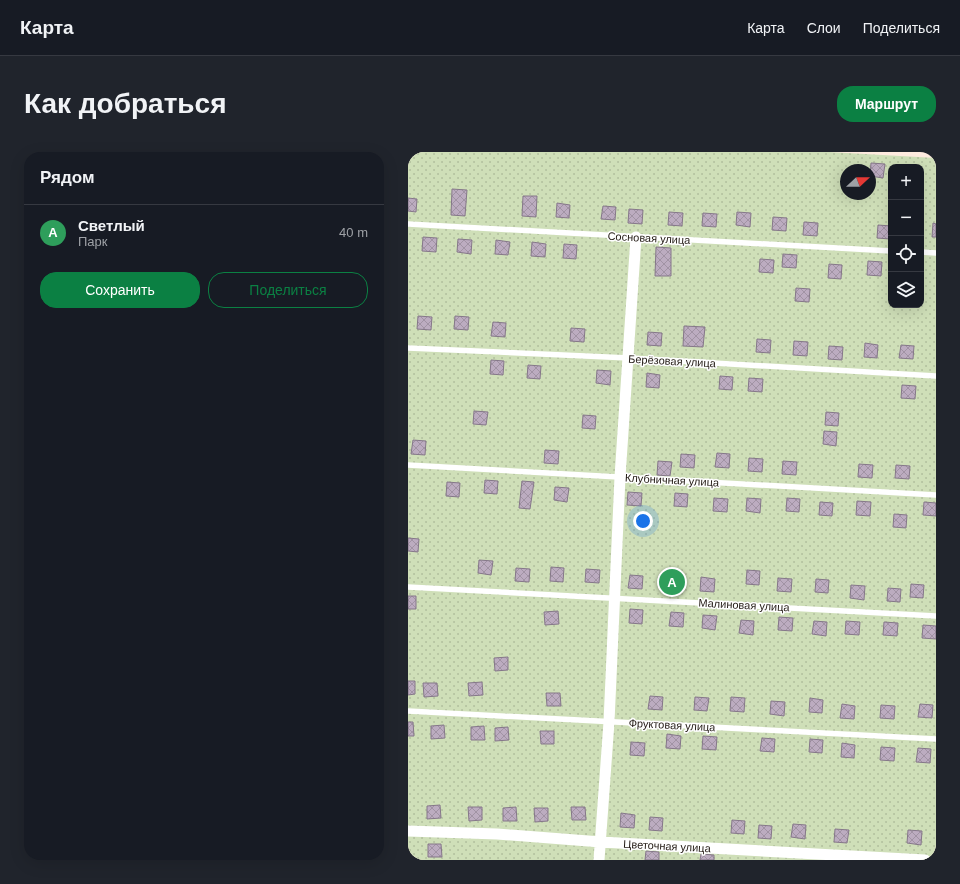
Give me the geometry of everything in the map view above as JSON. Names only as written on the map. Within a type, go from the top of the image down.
[{"type":"street","points":[[599,860],[609,722],[620,478],[636,237]]},
{"type":"street","name":"Цветочная улица","points":[[408,831],[498,834],[601,842],[925,860]]},
{"type":"lane","name":"Сосновая улица","points":[[408,224],[888,251]]},
{"type":"lane","points":[[924,252],[936,253]]},
{"type":"lane","name":"Берёзовая улица","points":[[408,348],[629,358],[936,376]]},
{"type":"lane","name":"Клубничная улица","points":[[408,465],[936,495]]},
{"type":"lane","name":"Малиновая улица","points":[[408,587],[936,616]]},
{"type":"lane","name":"Фруктовая улица","points":[[408,711],[936,739]]},
{"type":"green space","points":[[408,152],[829,152],[936,158],[936,860],[408,860]]},
{"type":"building","points":[[871,163],[885,164],[883,178],[876,177],[876,164]]},
{"type":"building","points":[[452,189],[467,190],[465,216],[451,215]]},
{"type":"building","points":[[523,196],[537,196],[536,217],[522,216]]},
{"type":"building","points":[[408,198],[417,199],[416,212],[408,211]]},
{"type":"building","points":[[557,203],[570,205],[569,218],[556,217]]},
{"type":"building","points":[[603,206],[616,207],[615,220],[601,219]]},
{"type":"building","points":[[629,209],[643,210],[642,224],[628,223]]},
{"type":"building","points":[[669,212],[683,213],[682,226],[668,225]]},
{"type":"building","points":[[737,212],[751,213],[750,227],[736,225]]},
{"type":"building","points":[[703,213],[717,214],[716,227],[702,226]]},
{"type":"building","points":[[773,217],[787,218],[786,231],[772,230]]},
{"type":"building","points":[[804,222],[818,223],[817,236],[803,235]]},
{"type":"building","points":[[933,223],[936,224],[936,237],[932,237]]},
{"type":"building","points":[[878,225],[888,226],[888,239],[877,238]]},
{"type":"building","points":[[423,237],[437,238],[436,252],[422,251]]},
{"type":"building","points":[[458,239],[472,240],[471,254],[457,252]]},
{"type":"building","points":[[496,240],[510,242],[508,255],[495,254]]},
{"type":"building","points":[[532,242],[546,244],[545,257],[531,256]]},
{"type":"building","points":[[564,244],[577,245],[576,259],[563,258]]},
{"type":"building","points":[[656,247],[671,248],[671,276],[655,276]]},
{"type":"building","points":[[783,254],[797,255],[796,268],[782,267]]},
{"type":"building","points":[[760,259],[774,260],[773,273],[759,272]]},
{"type":"building","points":[[868,261],[882,262],[881,276],[867,275]]},
{"type":"building","points":[[829,264],[842,265],[841,279],[828,278]]},
{"type":"building","points":[[796,288],[810,289],[809,302],[795,301]]},
{"type":"building","points":[[418,316],[432,317],[431,330],[417,329]]},
{"type":"building","points":[[455,316],[469,317],[468,330],[454,329]]},
{"type":"building","points":[[493,322],[506,323],[505,337],[491,336]]},
{"type":"building","points":[[684,326],[705,327],[703,347],[683,346]]},
{"type":"building","points":[[571,328],[585,329],[584,342],[570,341]]},
{"type":"building","points":[[648,332],[662,333],[661,346],[647,345]]},
{"type":"building","points":[[757,339],[771,340],[770,353],[756,352]]},
{"type":"building","points":[[794,341],[808,342],[807,356],[793,355]]},
{"type":"building","points":[[865,343],[878,345],[877,358],[864,357]]},
{"type":"building","points":[[901,345],[914,346],[913,359],[899,358]]},
{"type":"building","points":[[829,346],[843,347],[842,360],[828,359]]},
{"type":"building","points":[[491,360],[504,361],[503,375],[490,374]]},
{"type":"building","points":[[528,365],[541,366],[540,379],[527,378]]},
{"type":"building","points":[[597,370],[611,371],[610,385],[596,383]]},
{"type":"building","points":[[647,373],[660,375],[659,388],[646,387]]},
{"type":"building","points":[[720,376],[733,377],[732,390],[719,389]]},
{"type":"building","points":[[749,378],[763,379],[762,392],[748,391]]},
{"type":"building","points":[[902,385],[916,386],[915,399],[901,398]]},
{"type":"building","points":[[474,411],[488,412],[486,425],[473,424]]},
{"type":"building","points":[[826,412],[839,413],[838,426],[825,425]]},
{"type":"building","points":[[583,415],[596,416],[595,429],[582,428]]},
{"type":"building","points":[[824,431],[837,432],[836,446],[823,444]]},
{"type":"building","points":[[413,440],[426,441],[425,455],[411,454]]},
{"type":"building","points":[[545,450],[559,451],[558,464],[544,463]]},
{"type":"building","points":[[717,453],[730,454],[729,468],[715,467]]},
{"type":"building","points":[[681,454],[695,455],[694,468],[680,467]]},
{"type":"building","points":[[749,458],[763,459],[762,472],[748,471]]},
{"type":"building","points":[[658,461],[672,462],[670,476],[657,475]]},
{"type":"building","points":[[783,461],[797,462],[796,475],[782,474]]},
{"type":"building","points":[[859,464],[873,465],[872,478],[858,477]]},
{"type":"building","points":[[896,465],[910,466],[909,479],[895,478]]},
{"type":"building","points":[[485,480],[498,481],[497,494],[484,493]]},
{"type":"building","points":[[522,481],[534,482],[530,509],[519,508]]},
{"type":"building","points":[[447,482],[460,483],[459,497],[446,496]]},
{"type":"building","points":[[555,487],[569,488],[567,502],[554,500]]},
{"type":"building","points":[[628,492],[642,493],[641,506],[627,505]]},
{"type":"building","points":[[675,493],[688,494],[687,507],[674,506]]},
{"type":"building","points":[[714,498],[728,499],[727,512],[713,511]]},
{"type":"building","points":[[747,498],[761,499],[760,513],[746,511]]},
{"type":"building","points":[[787,498],[800,499],[799,512],[786,511]]},
{"type":"building","points":[[857,501],[871,502],[870,516],[856,515]]},
{"type":"building","points":[[820,502],[833,503],[832,516],[819,515]]},
{"type":"building","points":[[924,502],[936,503],[936,516],[923,515]]},
{"type":"building","points":[[894,514],[907,515],[906,528],[893,527]]},
{"type":"building","points":[[408,538],[419,539],[418,552],[408,551]]},
{"type":"building","points":[[479,560],[493,561],[491,575],[478,573]]},
{"type":"building","points":[[551,567],[564,568],[563,582],[550,581]]},
{"type":"building","points":[[516,568],[530,569],[529,582],[515,581]]},
{"type":"building","points":[[586,569],[600,570],[599,583],[585,582]]},
{"type":"building","points":[[747,570],[760,571],[759,585],[746,584]]},
{"type":"building","points":[[630,575],[643,576],[642,589],[628,588]]},
{"type":"building","points":[[701,577],[715,579],[714,592],[700,591]]},
{"type":"building","points":[[778,578],[792,579],[791,592],[777,591]]},
{"type":"building","points":[[816,579],[829,580],[828,593],[815,592]]},
{"type":"building","points":[[911,584],[924,585],[923,598],[910,597]]},
{"type":"building","points":[[851,585],[865,586],[864,600],[850,598]]},
{"type":"building","points":[[888,588],[901,589],[900,602],[887,601]]},
{"type":"building","points":[[408,596],[416,596],[416,609],[408,609]]},
{"type":"building","points":[[630,609],[643,610],[642,624],[629,623]]},
{"type":"building","points":[[558,611],[559,624],[545,625],[544,612]]},
{"type":"building","points":[[671,612],[684,613],[683,627],[669,626]]},
{"type":"building","points":[[703,615],[717,616],[715,630],[702,628]]},
{"type":"building","points":[[779,617],[793,618],[792,631],[778,630]]},
{"type":"building","points":[[741,620],[754,621],[753,635],[739,633]]},
{"type":"building","points":[[814,621],[827,622],[826,636],[812,634]]},
{"type":"building","points":[[846,621],[860,622],[859,635],[845,634]]},
{"type":"building","points":[[884,622],[898,623],[897,636],[883,635]]},
{"type":"building","points":[[923,625],[936,626],[936,639],[922,638]]},
{"type":"building","points":[[508,657],[508,670],[495,671],[494,658]]},
{"type":"building","points":[[408,681],[415,681],[415,694],[408,695]]},
{"type":"building","points":[[482,682],[483,695],[469,696],[468,683]]},
{"type":"building","points":[[423,683],[437,683],[438,696],[424,697]]},
{"type":"building","points":[[546,693],[560,693],[561,706],[547,706]]},
{"type":"building","points":[[650,696],[663,697],[662,710],[648,709]]},
{"type":"building","points":[[695,697],[709,698],[707,711],[694,710]]},
{"type":"building","points":[[731,697],[745,698],[744,712],[730,711]]},
{"type":"building","points":[[810,698],[823,700],[822,713],[809,712]]},
{"type":"building","points":[[771,701],[785,702],[784,716],[770,714]]},
{"type":"building","points":[[842,704],[855,706],[854,719],[840,718]]},
{"type":"building","points":[[920,704],[933,705],[932,718],[918,717]]},
{"type":"building","points":[[881,705],[895,706],[894,719],[880,718]]},
{"type":"building","points":[[408,722],[413,722],[414,736],[408,736]]},
{"type":"building","points":[[444,725],[445,738],[431,739],[431,726]]},
{"type":"building","points":[[484,726],[485,740],[471,740],[471,727]]},
{"type":"building","points":[[508,727],[509,740],[495,741],[495,728]]},
{"type":"building","points":[[540,731],[554,731],[554,744],[541,744]]},
{"type":"building","points":[[667,734],[681,736],[680,749],[666,748]]},
{"type":"building","points":[[703,736],[717,737],[716,750],[702,749]]},
{"type":"building","points":[[762,738],[775,739],[774,752],[760,751]]},
{"type":"building","points":[[810,739],[823,740],[822,753],[809,752]]},
{"type":"building","points":[[631,742],[645,743],[644,756],[630,755]]},
{"type":"building","points":[[842,743],[855,745],[854,758],[841,757]]},
{"type":"building","points":[[881,747],[895,748],[894,761],[880,760]]},
{"type":"building","points":[[918,748],[931,749],[930,763],[916,762]]},
{"type":"building","points":[[440,805],[441,818],[427,819],[427,806]]},
{"type":"building","points":[[468,807],[482,807],[482,820],[469,821]]},
{"type":"building","points":[[516,807],[517,821],[503,821],[503,808]]},
{"type":"building","points":[[571,807],[585,807],[586,820],[572,820]]},
{"type":"building","points":[[534,808],[548,808],[548,821],[535,822]]},
{"type":"building","points":[[621,813],[635,815],[634,828],[620,827]]},
{"type":"building","points":[[650,817],[663,818],[662,831],[649,830]]},
{"type":"building","points":[[732,820],[745,821],[744,834],[731,833]]},
{"type":"building","points":[[793,824],[806,825],[805,839],[791,837]]},
{"type":"building","points":[[759,825],[772,826],[771,839],[758,838]]},
{"type":"building","points":[[835,829],[849,830],[847,843],[834,842]]},
{"type":"building","points":[[908,830],[922,831],[921,845],[907,843]]},
{"type":"building","points":[[428,844],[441,844],[442,857],[428,857]]},
{"type":"building","points":[[646,851],[659,852],[659,860],[645,860]]},
{"type":"building","points":[[701,854],[714,855],[714,860],[700,860]]},
{"type":"place","name":"Светлый","points":[[672,582]]}]
